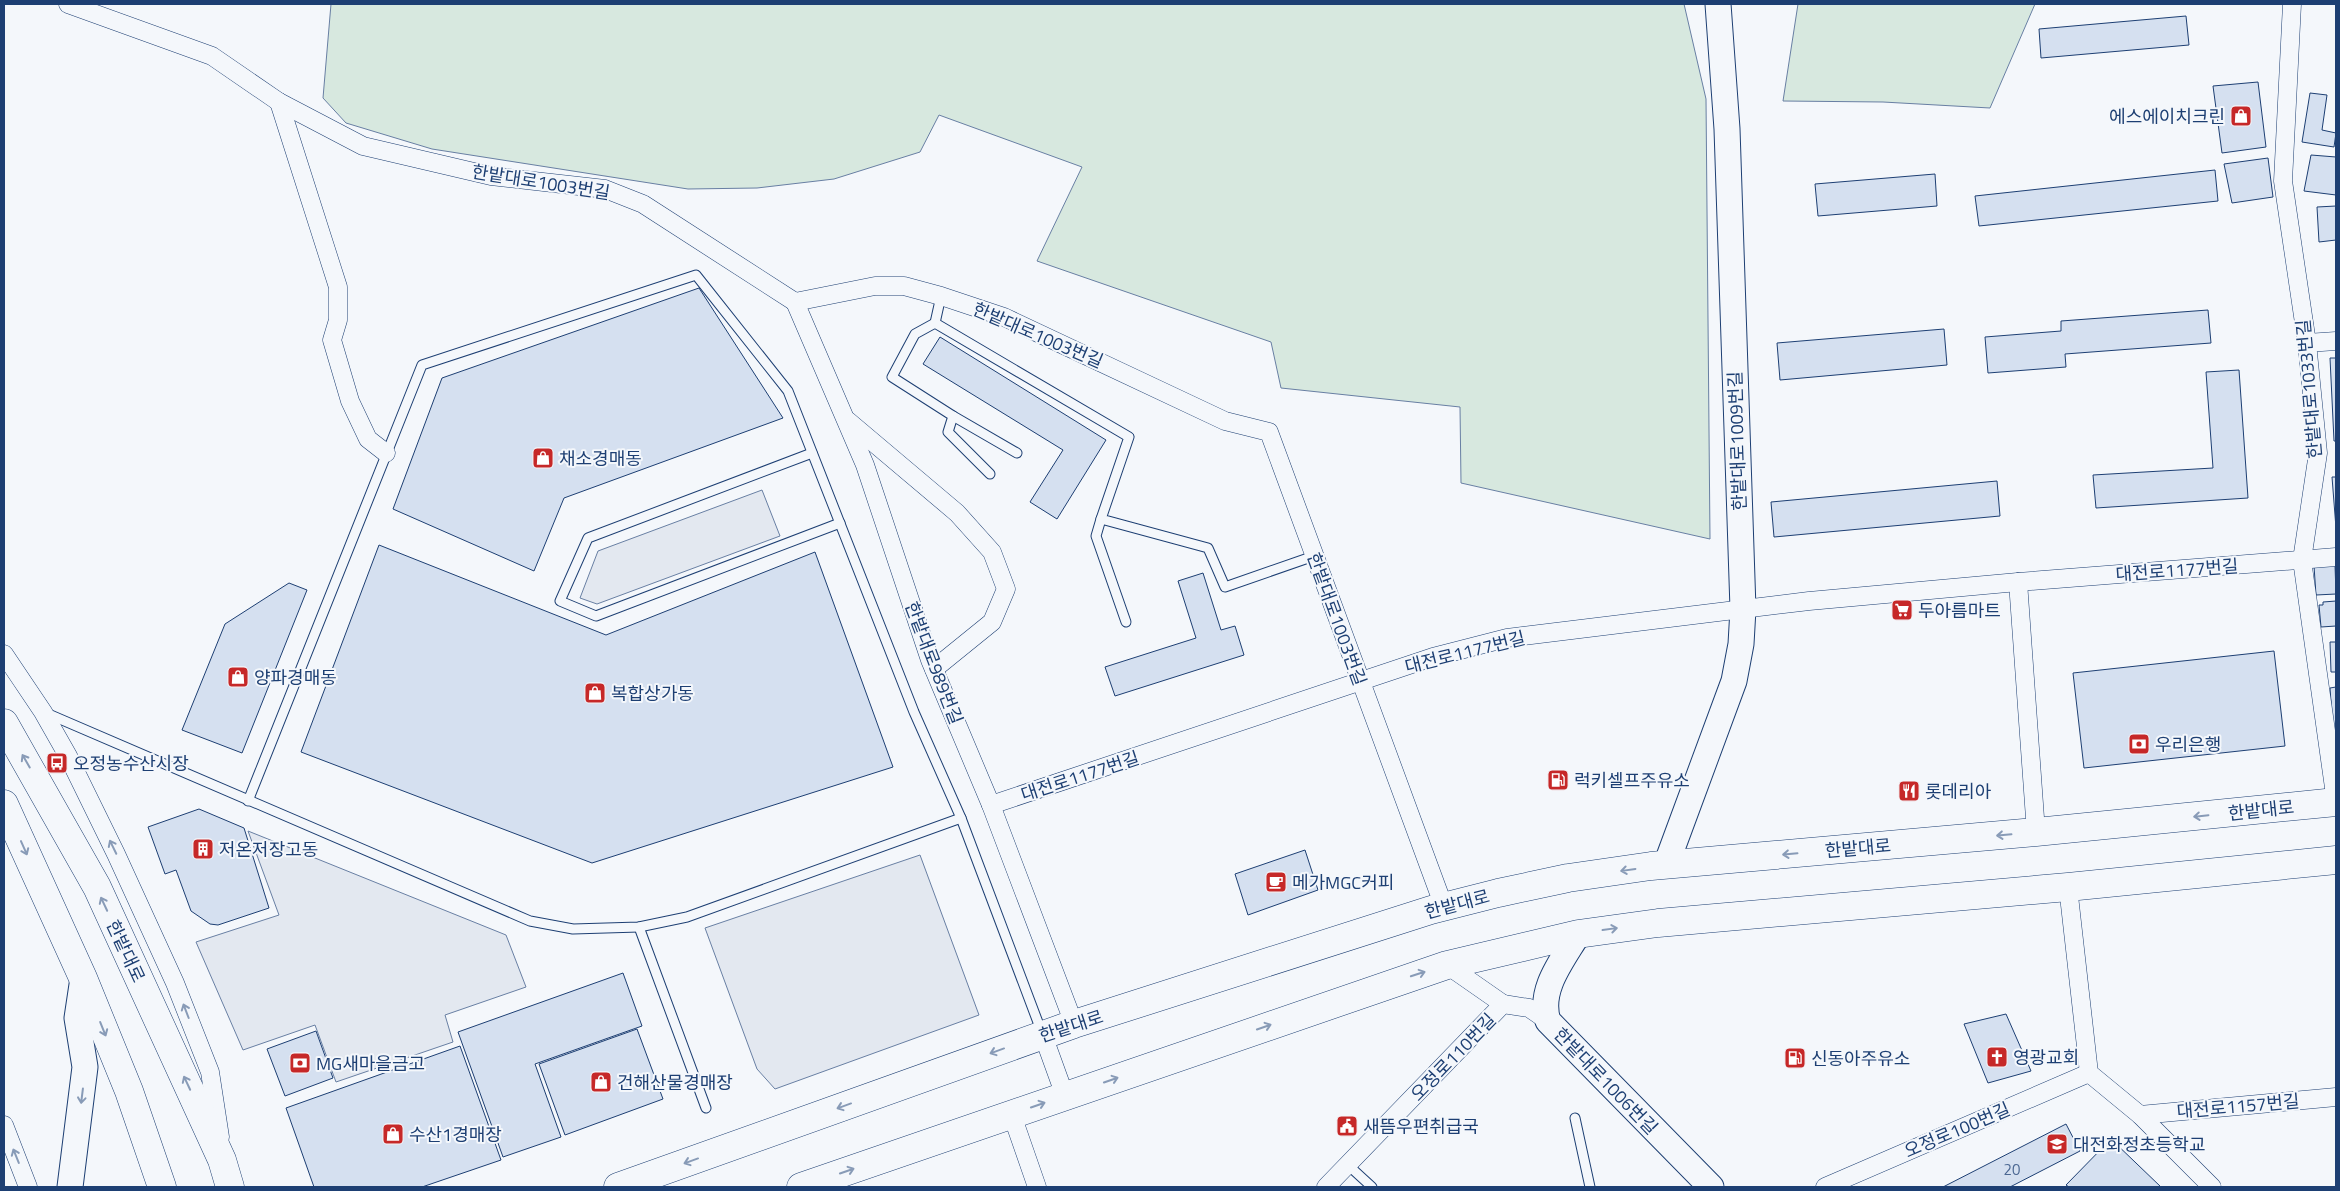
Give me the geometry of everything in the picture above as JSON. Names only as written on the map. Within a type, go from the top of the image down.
[{"type":"main road","name":"한밭대로","points":[[4,723],[96,887],[222,1160],[230,1187]]},
{"type":"main road","name":"한밭대로","points":[[618,1187],[1074,1024],[1444,907],[1568,878],[1666,865],[2036,832],[2336,802]]},
{"type":"main road","points":[[4,804],[83,978],[129,1091],[162,1187]]},
{"type":"main road","points":[[801,1187],[1447,964],[1578,934],[1658,923],[2068,888],[2336,860]]},
{"type":"main road","points":[[222,1160],[247,1187]]},
{"type":"street","name":"한밭대로1003번길","points":[[68,4],[212,56],[279,102],[363,146],[490,176],[605,189],[643,204],[795,302],[875,286],[904,286],[941,296],[1004,317],[1225,421],[1269,432],[1444,907]]},
{"type":"street","name":"한밭대로1009번길","points":[[1666,865],[1734,681],[1741,644],[1743,609],[1726,119],[1718,4]]},
{"type":"street","name":"한밭대로1033번길","points":[[2292,4],[2283,181],[2307,344],[2318,453],[2302,560],[2336,802]]},
{"type":"street","points":[[279,102],[338,287],[338,320],[332,340],[350,401],[368,439],[386,453]]},
{"type":"street","name":"한밭대로989번길","points":[[795,302],[865,465],[934,669],[991,805],[1074,1024]]},
{"type":"street","points":[[2307,344],[2336,341]]},
{"type":"street","points":[[846,419],[957,513],[992,552],[1006,590],[992,622],[934,669]]},
{"type":"street","name":"대전로1177번길","points":[[991,805],[1433,657],[1507,638],[1743,609],[2018,582],[2336,557]]},
{"type":"street","points":[[2018,582],[2036,832]]},
{"type":"street","points":[[4,654],[43,712],[68,756],[116,854],[175,983],[210,1072],[222,1160]]},
{"type":"street","points":[[2068,888],[2088,1073],[2140,1115],[2212,1187]]},
{"type":"street","name":"한밭대로1006번길","points":[[1578,934],[1548,987],[1544,1008],[1548,1021],[1711,1187]]},
{"type":"street","points":[[1447,964],[1503,1004]]},
{"type":"street","points":[[70,1187],[85,1067],[76,1018],[83,978]]},
{"type":"street","name":"오정로110번길","points":[[1326,1187],[1503,1004],[1529,1008],[1548,1021]]},
{"type":"street","points":[[1043,1035],[1065,1096]]},
{"type":"street","name":"오정로100번길","points":[[1825,1187],[2088,1073]]},
{"type":"street","name":"대전로1157번길","points":[[2140,1115],[2336,1097]]},
{"type":"street","points":[[1012,1115],[1037,1187]]},
{"type":"street","points":[[4,1125],[28,1187]]},
{"type":"lane","points":[[248,801],[422,365],[696,274],[788,391],[914,712],[960,818],[1043,1035]]},
{"type":"lane","points":[[941,296],[935,323],[914,334],[892,377],[1017,453]]},
{"type":"lane","points":[[935,323],[1129,437],[1096,536],[1126,622]]},
{"type":"lane","points":[[954,416],[948,432],[990,474]]},
{"type":"lane","points":[[812,453],[588,538],[560,601],[596,616],[840,523]]},
{"type":"lane","points":[[1101,519],[1208,548],[1225,587],[1314,556]]},
{"type":"lane","points":[[43,712],[530,921],[573,929],[639,927],[687,917],[960,818]]},
{"type":"lane","points":[[639,927],[706,1108]]},
{"type":"lane","points":[[1575,1118],[1590,1187]]},
{"type":"lane","points":[[1348,1165],[1372,1187]]},
{"type":"shaded area","points":[[331,4],[1684,4],[1706,99],[1710,539],[1461,483],[1460,407],[1281,388],[1271,342],[1037,261],[1082,167],[939,115],[920,152],[834,179],[757,188],[688,189],[432,149],[346,123],[323,98]]},
{"type":"shaded area","points":[[1798,4],[2035,4],[1990,108],[1883,102],[1783,101]]},
{"type":"shaded area","points":[[762,490],[780,536],[597,604],[580,598],[598,551]]},
{"type":"shaded area","points":[[248,831],[506,935],[526,987],[445,1015],[453,1042],[336,1082],[315,1025],[243,1050],[196,942],[279,915]]},
{"type":"shaded area","points":[[920,855],[979,1015],[775,1089],[757,1069],[705,928]]},
{"type":"building","points":[[2186,16],[2189,45],[2041,58],[2039,29]]},
{"type":"building","points":[[2258,82],[2266,147],[2222,153],[2213,86]]},
{"type":"building","points":[[2310,93],[2327,95],[2322,130],[2336,133],[2334,147],[2302,142]]},
{"type":"building","points":[[2311,155],[2336,157],[2336,195],[2304,191]]},
{"type":"building","points":[[2268,158],[2273,197],[2232,203],[2224,164]]},
{"type":"building","points":[[2215,170],[2218,201],[1979,226],[1975,196]]},
{"type":"building","points":[[1935,174],[1937,206],[1818,216],[1815,184]]},
{"type":"building","points":[[2336,206],[2336,240],[2319,242],[2317,207]]},
{"type":"building","name":"채소경매동","points":[[699,288],[783,418],[564,498],[534,571],[393,509],[442,378]]},
{"type":"building","points":[[2208,310],[2211,343],[2065,354],[2066,367],[1988,373],[1985,337],[2061,331],[2061,321]]},
{"type":"building","points":[[1944,329],[1947,365],[1780,380],[1777,343]]},
{"type":"building","points":[[940,337],[1106,440],[1057,519],[1030,502],[1063,450],[923,364]]},
{"type":"building","points":[[2330,358],[2336,358],[2336,441],[2334,441]]},
{"type":"building","points":[[2239,370],[2248,498],[2096,508],[2093,475],[2213,468],[2206,372]]},
{"type":"building","points":[[2332,477],[2336,477],[2336,528]]},
{"type":"building","points":[[1997,481],[2000,516],[1774,537],[1771,502]]},
{"type":"building","name":"복합상가동","points":[[379,545],[606,635],[815,552],[893,767],[592,863],[301,752]]},
{"type":"building","points":[[2335,565],[2336,594],[2316,595],[2314,566]]},
{"type":"building","points":[[1203,573],[1221,630],[1235,626],[1244,655],[1115,696],[1105,667],[1196,638],[1178,581]]},
{"type":"building","name":"양파경매동","points":[[289,583],[307,590],[242,753],[182,730],[225,624]]},
{"type":"building","points":[[2336,601],[2336,626],[2321,627],[2319,605],[2323,605],[2323,602]]},
{"type":"building","points":[[2330,642],[2336,642],[2336,672],[2331,672]]},
{"type":"building","points":[[2274,651],[2285,746],[2084,768],[2073,673]]},
{"type":"building","points":[[2336,687],[2336,730],[2333,731],[2330,688]]},
{"type":"building","name":"저온저장고동","points":[[199,809],[244,828],[269,908],[218,925],[210,924],[191,911],[176,870],[165,874],[148,827]]},
{"type":"building","name":"메가MGC커피","points":[[1305,850],[1318,890],[1248,915],[1235,874]]},
{"type":"building","name":"수산1경매장","points":[[623,973],[642,1026],[535,1064],[561,1137],[503,1157],[458,1032]]},
{"type":"building","name":"영광교회","points":[[2006,1014],[2031,1071],[1988,1083],[1964,1024]]},
{"type":"building","name":"건해산물경매장","points":[[637,1029],[663,1099],[565,1135],[539,1064]]},
{"type":"building","name":"MG새마을금고","points":[[316,1031],[333,1078],[285,1096],[267,1049]]},
{"type":"building","name":"수산1경매장","points":[[460,1046],[501,1160],[422,1187],[314,1187],[286,1108]]},
{"type":"building","points":[[2066,1124],[2080,1151],[2010,1187],[1943,1187]]},
{"type":"building","points":[[2111,1139],[2161,1187],[2069,1187],[2066,1185]]},
{"type":"place","name":"에스에이치크린","points":[[2241,116]]},
{"type":"place","name":"채소경매동","points":[[543,458]]},
{"type":"place","name":"두아름마트","points":[[1902,610]]},
{"type":"place","name":"양파경매동","points":[[238,677]]},
{"type":"place","name":"복합상가동","points":[[595,693]]},
{"type":"place","name":"우리은행","points":[[2139,744]]},
{"type":"place","name":"오정농수산시장","points":[[57,763]]},
{"type":"place","name":"럭키셀프주유소","points":[[1558,780]]},
{"type":"place","name":"롯데리아","points":[[1909,791]]},
{"type":"place","name":"저온저장고동","points":[[203,849]]},
{"type":"place","name":"메가MGC커피","points":[[1276,882]]},
{"type":"place","name":"영광교회","points":[[1997,1057]]},
{"type":"place","name":"신동아주유소","points":[[1795,1058]]},
{"type":"place","name":"MG새마을금고","points":[[300,1063]]},
{"type":"place","name":"건해산물경매장","points":[[601,1082]]},
{"type":"place","name":"새뜸우편취급국","points":[[1347,1126]]},
{"type":"place","name":"수산1경매장","points":[[393,1134]]},
{"type":"place","name":"대전화정초등학교","points":[[2057,1144]]}]
